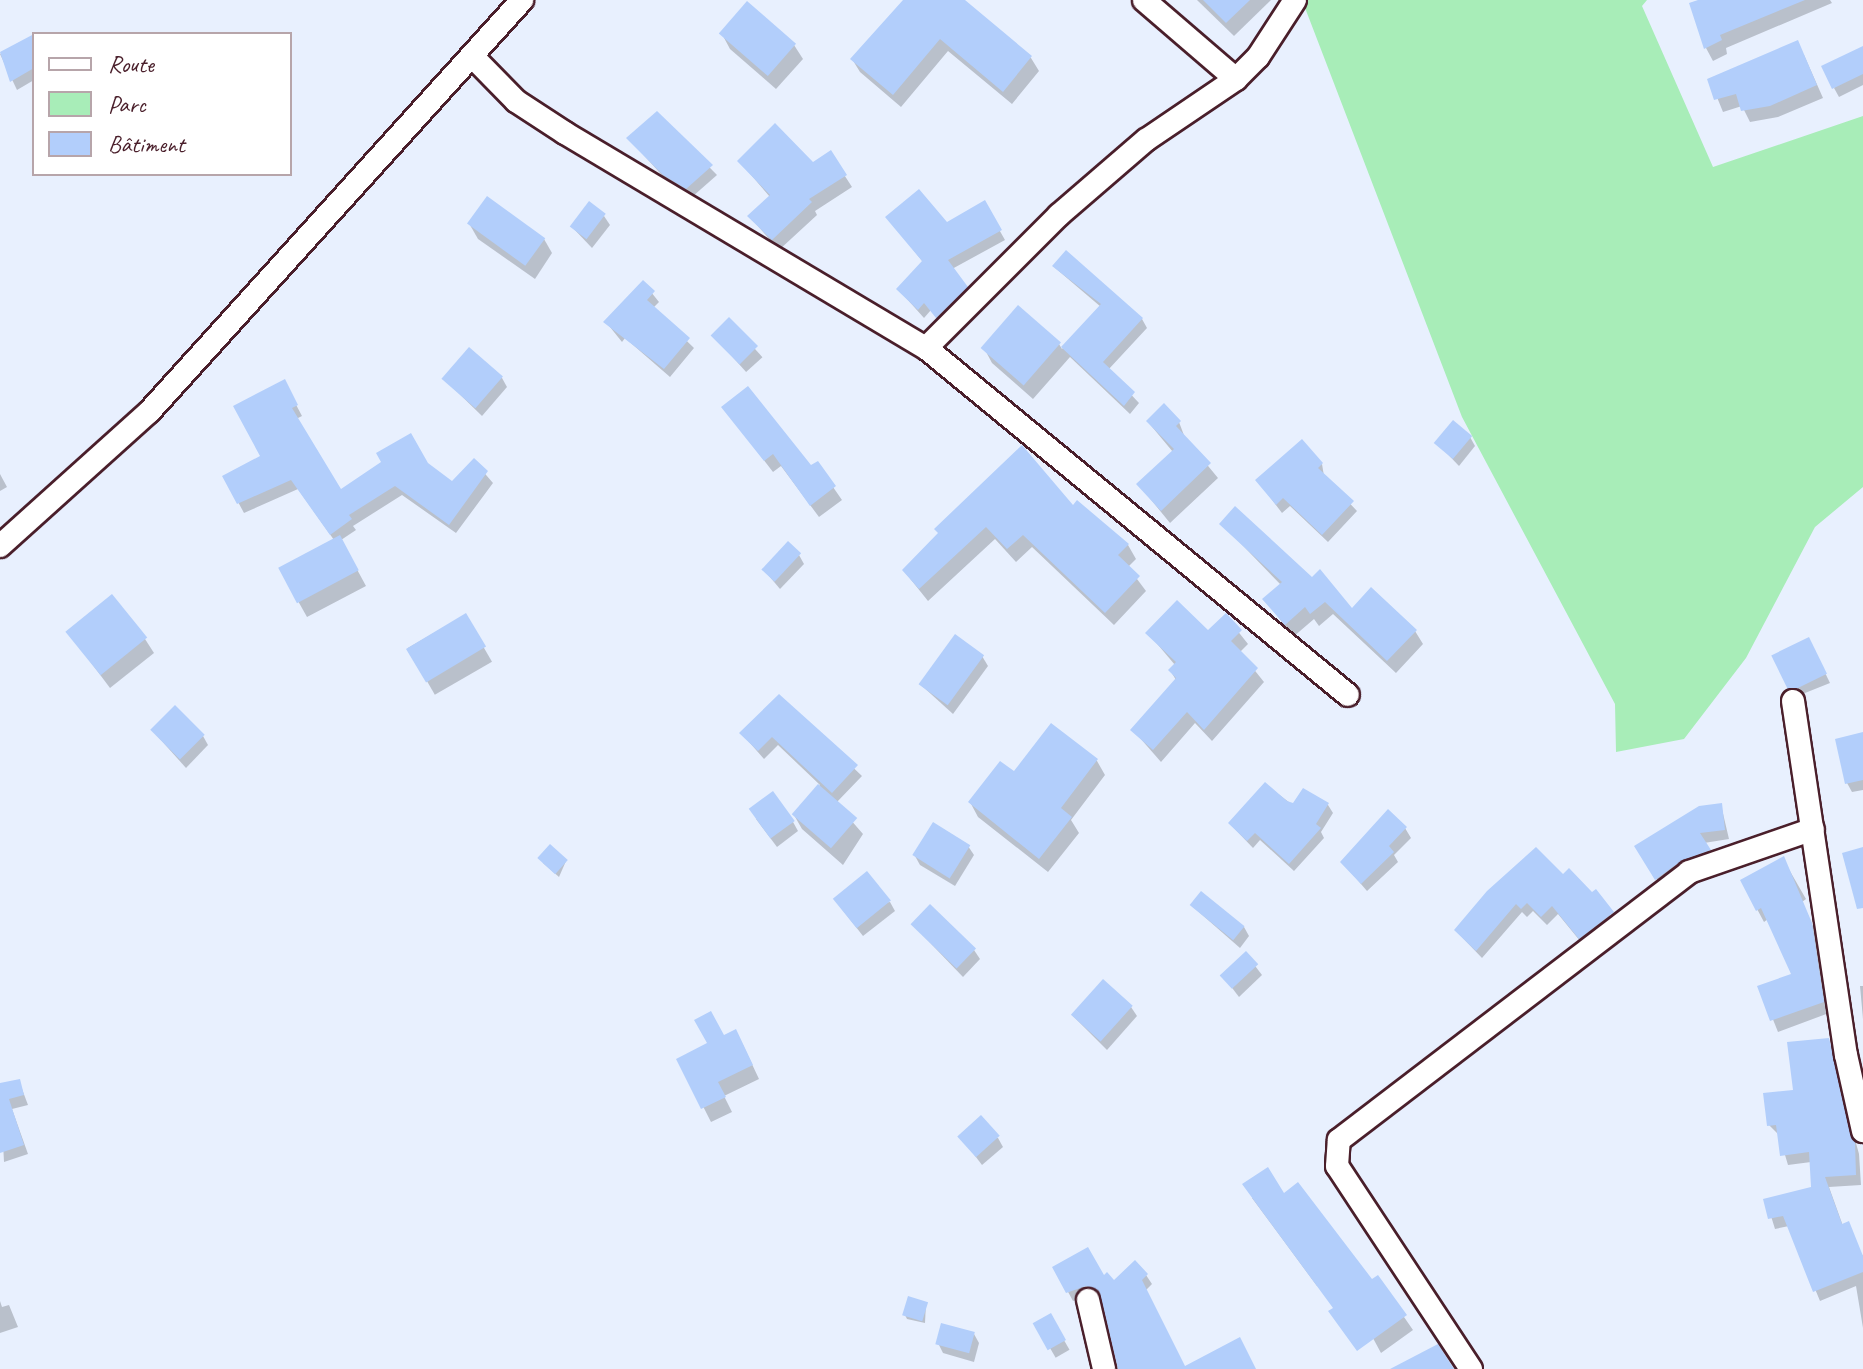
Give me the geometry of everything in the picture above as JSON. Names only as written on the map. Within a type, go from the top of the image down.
[{"type":"street","points":[[0,546],[149,412],[522,0]]},
{"type":"street","points":[[1144,0],[1236,79]]},
{"type":"street","points":[[926,348],[1092,187],[1146,140],[1236,79],[1258,57],[1295,0]]},
{"type":"street","points":[[472,56],[516,101],[565,133],[926,348],[1348,695]]},
{"type":"street","points":[[1793,701],[1846,1055],[1863,1131]]},
{"type":"street","points":[[1471,1369],[1337,1166],[1339,1140],[1689,872],[1813,829]]},
{"type":"street","points":[[1088,1300],[1104,1369]]},
{"type":"green space","points":[[1302,0],[1647,0],[1642,6],[1713,167],[1863,116],[1863,487],[1815,527],[1746,658],[1684,739],[1616,752],[1615,704],[1462,417]]},
{"type":"building","points":[[903,0],[965,0],[1032,56],[1003,92],[940,39],[893,95],[850,59]]},
{"type":"building","points":[[1203,0],[1250,0],[1226,23]]},
{"type":"building","points":[[1698,0],[1805,0],[1720,35],[1722,40],[1704,49],[1689,3]]},
{"type":"building","points":[[747,1],[796,44],[768,76],[719,33]]},
{"type":"building","points":[[32,35],[32,69],[10,82],[0,52]]},
{"type":"building","points":[[1798,40],[1817,85],[1770,106],[1741,111],[1736,94],[1714,100],[1707,79]]},
{"type":"building","points":[[1863,46],[1863,74],[1832,89],[1821,66]]},
{"type":"building","points":[[657,111],[713,165],[686,189],[663,175],[626,138]]},
{"type":"building","points":[[775,123],[813,162],[831,150],[847,175],[809,199],[812,202],[772,240],[747,216],[770,195],[737,161]]},
{"type":"building","points":[[919,189],[947,222],[985,200],[1002,230],[948,260],[968,287],[936,318],[924,303],[918,310],[896,289],[922,261],[885,217]]},
{"type":"building","points":[[487,196],[545,238],[525,266],[467,224]]},
{"type":"building","points":[[589,201],[606,214],[587,239],[570,227]]},
{"type":"building","points":[[1066,250],[1143,318],[1103,362],[1135,392],[1124,406],[1061,347],[1101,304],[1052,266]]},
{"type":"building","points":[[643,280],[655,291],[647,300],[690,338],[664,369],[603,322]]},
{"type":"building","points":[[1018,305],[1061,342],[1024,385],[981,348]]},
{"type":"building","points":[[729,317],[758,346],[740,364],[711,335]]},
{"type":"building","points":[[469,347],[503,377],[475,408],[441,379]]},
{"type":"building","points":[[285,379],[298,405],[292,408],[341,489],[381,462],[376,453],[411,433],[428,463],[452,481],[474,458],[488,471],[449,525],[395,486],[349,515],[352,519],[330,535],[291,480],[237,504],[222,476],[260,456],[233,406]]},
{"type":"building","points":[[748,386],[811,465],[818,461],[836,486],[810,506],[773,454],[764,461],[721,407]]},
{"type":"building","points":[[1164,403],[1181,421],[1176,426],[1211,463],[1161,511],[1136,484],[1174,449],[1146,421]]},
{"type":"building","points":[[1453,420],[1472,436],[1453,459],[1434,443]]},
{"type":"building","points":[[1302,439],[1323,463],[1318,468],[1354,501],[1322,535],[1283,498],[1276,505],[1255,480]]},
{"type":"building","points":[[1022,445],[1073,505],[1077,500],[1129,544],[1118,555],[1140,576],[1105,613],[1023,535],[1007,549],[986,527],[919,589],[902,570],[938,533],[934,529]]},
{"type":"building","points":[[1235,506],[1312,577],[1320,569],[1352,608],[1371,587],[1417,630],[1387,661],[1325,602],[1310,614],[1305,607],[1285,625],[1262,599],[1282,582],[1219,524]]},
{"type":"building","points":[[340,535],[359,570],[297,603],[278,568]]},
{"type":"building","points":[[788,541],[801,553],[775,582],[761,570]]},
{"type":"building","points":[[112,594],[147,638],[101,675],[65,632]]},
{"type":"building","points":[[1177,600],[1208,630],[1226,613],[1242,630],[1231,641],[1258,668],[1204,730],[1187,712],[1153,750],[1130,730],[1176,678],[1168,670],[1176,662],[1145,633]]},
{"type":"building","points":[[466,613],[486,646],[426,682],[406,649]]},
{"type":"building","points":[[955,634],[984,655],[948,705],[919,684]]},
{"type":"building","points":[[1809,637],[1827,674],[1789,692],[1771,655]]},
{"type":"building","points":[[779,694],[858,765],[832,793],[772,737],[758,751],[739,733]]},
{"type":"building","points":[[175,705],[205,735],[180,759],[150,730]]},
{"type":"building","points":[[1051,723],[1098,759],[1061,808],[1072,817],[1039,859],[968,802],[1000,761],[1014,771]]},
{"type":"building","points":[[1863,732],[1863,780],[1845,784],[1835,739]]},
{"type":"building","points":[[1265,782],[1293,803],[1303,788],[1329,803],[1316,824],[1321,828],[1289,864],[1255,833],[1247,841],[1228,823]]},
{"type":"building","points":[[818,784],[857,818],[831,848],[792,814]]},
{"type":"building","points":[[773,791],[795,821],[770,839],[749,809]]},
{"type":"building","points":[[1722,803],[1725,830],[1700,833],[1711,850],[1681,861],[1655,880],[1634,846],[1699,806]]},
{"type":"building","points":[[1388,809],[1407,827],[1389,846],[1394,852],[1361,884],[1340,862]]},
{"type":"building","points":[[933,822],[970,845],[950,878],[912,855]]},
{"type":"building","points":[[550,844],[568,860],[555,874],[537,858]]},
{"type":"building","points":[[1536,847],[1563,874],[1569,868],[1592,892],[1596,889],[1614,912],[1579,939],[1552,906],[1541,917],[1527,903],[1521,909],[1516,904],[1476,951],[1454,930],[1487,891]]},
{"type":"building","points":[[1863,847],[1863,908],[1857,909],[1842,853]]},
{"type":"building","points":[[1784,856],[1812,923],[1824,1002],[1770,1021],[1757,986],[1791,974],[1761,908],[1756,911],[1740,880]]},
{"type":"building","points":[[867,871],[891,901],[857,928],[833,899]]},
{"type":"building","points":[[1201,891],[1245,926],[1233,940],[1190,905]]},
{"type":"building","points":[[930,904],[976,948],[957,969],[911,924]]},
{"type":"building","points":[[1246,951],[1258,964],[1232,989],[1220,976]]},
{"type":"building","points":[[1103,979],[1133,1006],[1101,1041],[1071,1015]]},
{"type":"building","points":[[711,1011],[724,1035],[736,1029],[753,1065],[718,1082],[726,1097],[701,1109],[676,1059],[707,1043],[694,1020]]},
{"type":"building","points":[[1829,1038],[1855,1142],[1856,1175],[1825,1177],[1842,1224],[1849,1221],[1863,1256],[1863,1272],[1813,1292],[1783,1216],[1768,1219],[1763,1199],[1811,1187],[1809,1152],[1780,1156],[1776,1125],[1767,1126],[1763,1093],[1793,1090],[1787,1042]]},
{"type":"building","points":[[20,1079],[24,1095],[9,1099],[24,1145],[0,1153],[0,1083]]},
{"type":"building","points":[[981,1115],[1000,1136],[976,1157],[957,1136]]},
{"type":"building","points":[[1268,1167],[1284,1193],[1298,1182],[1372,1279],[1378,1275],[1407,1315],[1357,1351],[1328,1311],[1333,1308],[1242,1184]]},
{"type":"building","points":[[1088,1247],[1104,1275],[1107,1272],[1114,1280],[1135,1260],[1148,1274],[1142,1280],[1185,1366],[1240,1337],[1256,1369],[1118,1369],[1099,1291],[1086,1286],[1066,1293],[1052,1267]]},
{"type":"building","points":[[908,1296],[928,1302],[922,1321],[902,1315]]},
{"type":"building","points":[[1051,1313],[1066,1340],[1048,1350],[1033,1323]]},
{"type":"building","points":[[941,1323],[975,1332],[969,1353],[935,1344]]},
{"type":"building","points":[[1438,1344],[1454,1369],[1390,1369]]}]
